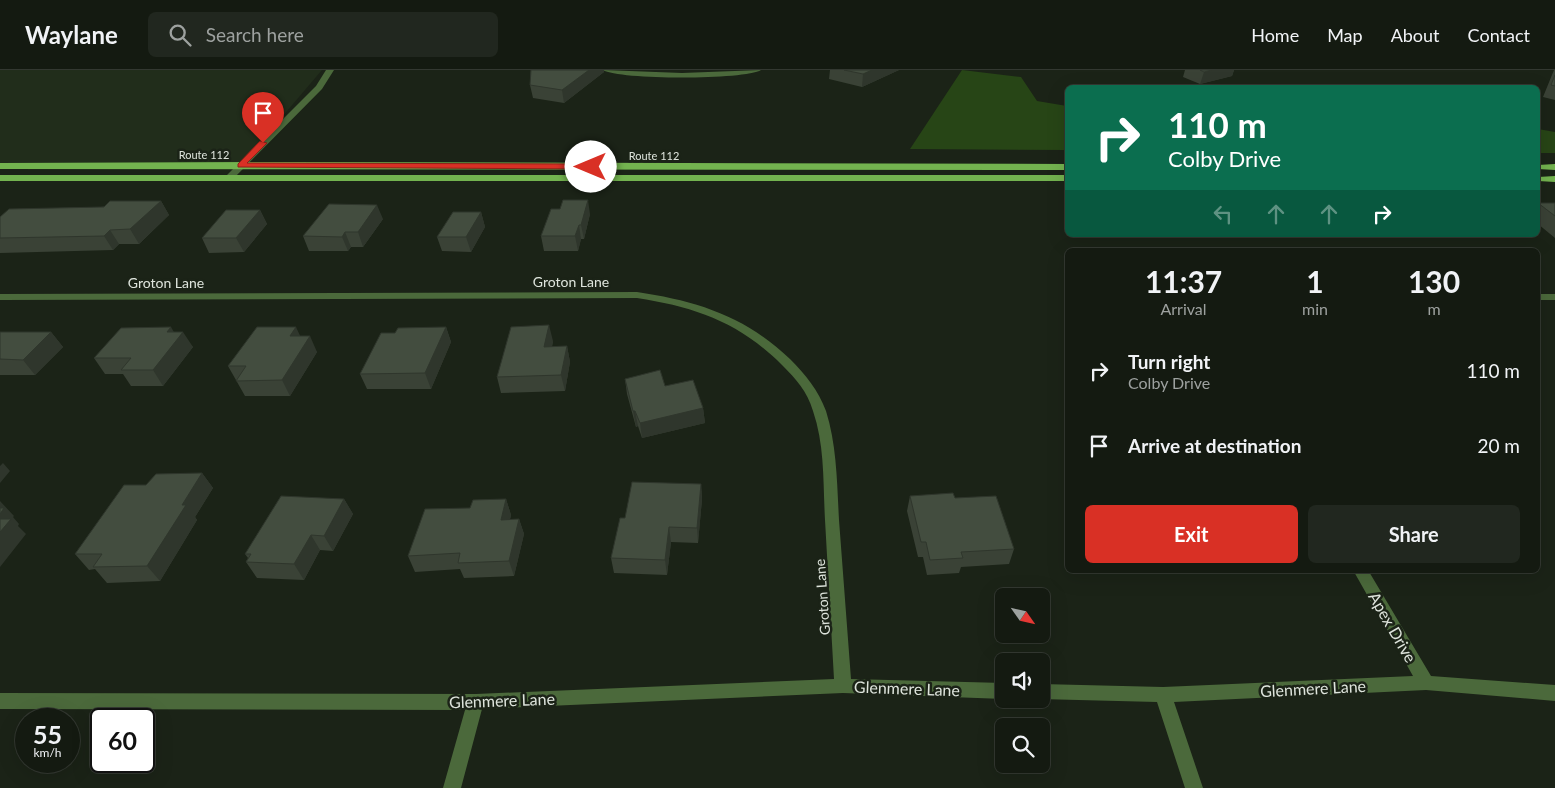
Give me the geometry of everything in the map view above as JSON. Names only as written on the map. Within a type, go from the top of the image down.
[{"type":"main road","name":"Route 112","points":[[0,166],[1065,167]]},
{"type":"main road","points":[[1540,167],[1555,167]]},
{"type":"main road","name":"Route 112","points":[[0,178],[1065,178]]},
{"type":"main road","points":[[1540,179],[1555,180]]},
{"type":"street","points":[[230,178],[319,87],[330,70]]},
{"type":"street","points":[[608,70],[687,77],[757,70]]},
{"type":"street","name":"Groton Lane","points":[[0,297],[637,295],[665,299],[728,318],[760,337],[809,386],[823,421],[828,453],[843,686]]},
{"type":"street","points":[[1540,297],[1555,297]]},
{"type":"street","name":"Apex Drive","points":[[1362,573],[1426,683]]},
{"type":"street","name":"Glenmere Lane","points":[[1050,692],[1163,695],[1426,683],[1555,693]]},
{"type":"street","name":"Glenmere Lane","points":[[0,701],[476,702],[843,686],[995,691]]},
{"type":"street","points":[[1163,695],[1194,788]]},
{"type":"street","points":[[452,788],[476,702]]},
{"type":"shaded area","points":[[0,70],[322,70],[241,165],[0,166]]},
{"type":"green space","points":[[962,70],[1021,77],[1037,101],[1065,106],[1065,150],[910,149]]},
{"type":"green space","points":[[1540,129],[1555,132],[1555,153],[1540,153]]},
{"type":"building","points":[[531,70],[589,70],[562,90],[530,85]]},
{"type":"building","points":[[844,70],[872,70],[863,74]]},
{"type":"building","points":[[1555,75],[1555,86],[1551,85]]},
{"type":"building","points":[[563,200],[588,200],[581,225],[579,225],[575,236],[541,236],[551,209],[560,209]]},
{"type":"building","points":[[110,201],[161,201],[130,229],[110,230],[104,236],[0,238],[0,217],[9,209],[104,207]]},
{"type":"building","points":[[1540,203],[1555,203],[1555,216],[1540,205]]},
{"type":"building","points":[[329,204],[377,205],[358,232],[345,232],[342,237],[303,236]]},
{"type":"building","points":[[226,210],[260,210],[236,238],[202,238]]},
{"type":"building","points":[[453,212],[481,212],[466,237],[437,237]]},
{"type":"building","points":[[549,325],[544,347],[567,346],[561,375],[497,377],[511,327]]},
{"type":"building","points":[[171,327],[167,332],[183,332],[153,370],[121,370],[131,358],[94,358],[121,328]]},
{"type":"building","points":[[257,327],[296,327],[290,336],[310,336],[282,380],[236,381],[246,366],[228,366]]},
{"type":"building","points":[[446,327],[425,373],[360,374],[381,333],[395,333],[398,328]]},
{"type":"building","points":[[0,332],[51,332],[23,360],[0,359]]},
{"type":"building","points":[[660,370],[665,386],[693,380],[703,408],[640,423],[635,411],[633,411],[625,379]]},
{"type":"building","points":[[202,473],[182,505],[186,505],[147,566],[93,567],[102,554],[75,554],[124,485],[146,485],[156,474]]},
{"type":"building","points":[[632,482],[701,484],[697,528],[669,527],[665,560],[611,558],[620,518],[625,518]]},
{"type":"building","points":[[953,493],[955,498],[996,496],[1014,549],[961,552],[963,558],[930,560],[926,542],[921,542],[910,496]]},
{"type":"building","points":[[281,496],[344,499],[324,536],[311,535],[294,564],[246,562],[251,554],[245,554]]},
{"type":"building","points":[[506,499],[501,520],[519,519],[509,561],[458,563],[460,553],[408,556],[425,509],[470,508],[473,500]]},
{"type":"building","points":[[0,519],[11,519],[0,532]]},
{"type":"route","points":[[263,143],[241,165],[591,167]]}]
